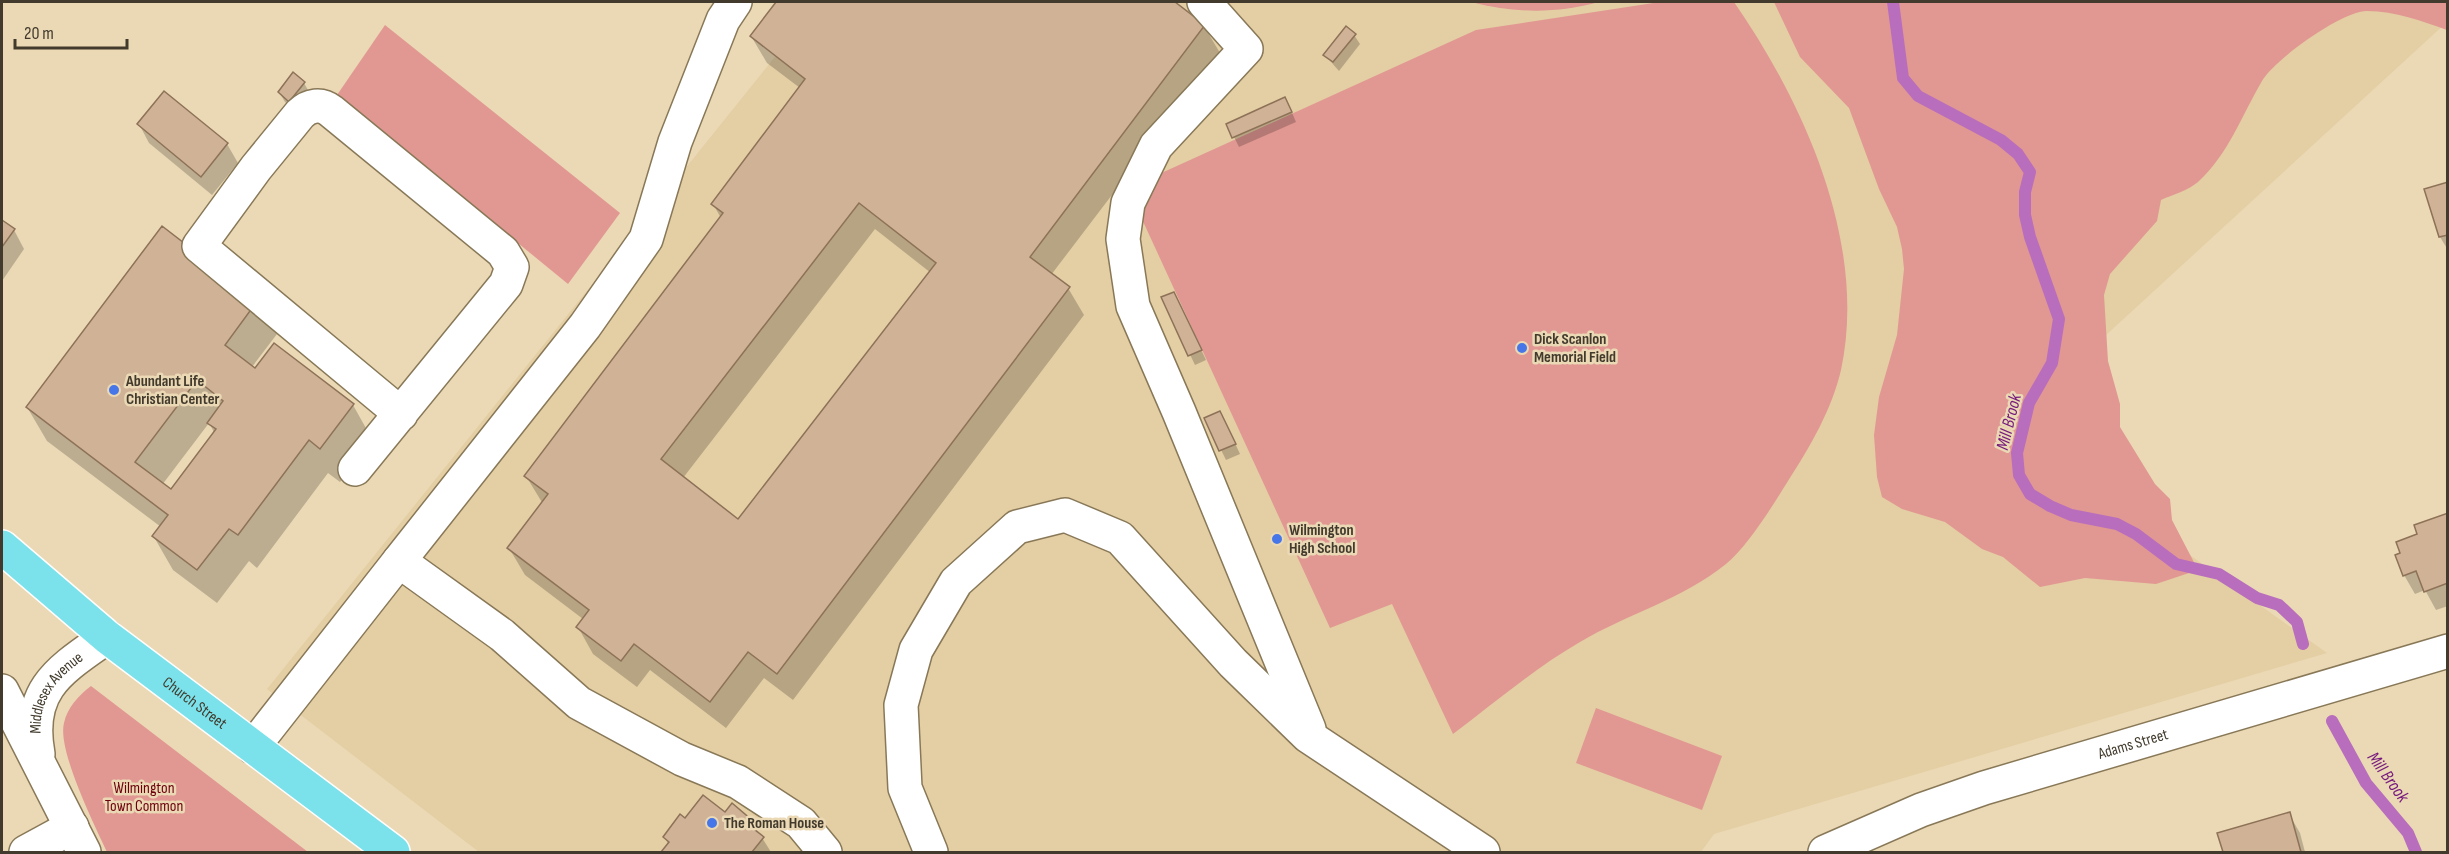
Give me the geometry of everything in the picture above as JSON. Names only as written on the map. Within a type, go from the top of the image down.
[{"type":"main road","name":"Church Street","points":[[2,547],[107,637],[393,852]]},
{"type":"street","points":[[253,747],[585,326],[646,239],[675,141],[723,20],[735,2]]},
{"type":"street","points":[[1204,2],[1246,49],[1156,146],[1128,203],[1123,239],[1133,306],[1179,411],[1313,740]]},
{"type":"street","points":[[355,469],[401,414],[506,284],[512,273],[510,261],[503,252],[327,108],[315,106],[300,114],[256,168],[199,246],[401,414]]},
{"type":"street","points":[[931,852],[905,788],[901,705],[916,650],[956,582],[1017,527],[1065,515],[1119,538],[1233,663],[1313,740],[1479,851]]},
{"type":"street","points":[[399,561],[502,635],[579,703],[682,759],[738,782],[801,823],[825,852]]},
{"type":"street","name":"Middlesex Avenue","points":[[41,767],[35,736],[36,716],[45,689],[64,666],[107,637]]},
{"type":"street","name":"Adams Street","points":[[1825,852],[1921,810],[1984,788],[2448,651]]},
{"type":"street","name":"Middlesex Avenue","points":[[2,691],[78,840]]},
{"type":"street","points":[[26,852],[78,840]]},
{"type":"shaded area","name":"Wilmington High School","points":[[819,2],[2447,2],[2447,22],[2008,425],[2327,653],[1714,834],[1701,852],[479,852],[267,689]]},
{"type":"green space","points":[[1471,2],[1599,2],[1567,9],[1535,11]]},
{"type":"green space","name":"Dick Scanlon Memorial Field","points":[[1660,2],[1734,2],[1784,84],[1806,130],[1824,177],[1837,225],[1846,274],[1847,322],[1837,385],[1819,427],[1796,468],[1768,513],[1726,564],[1692,587],[1598,632],[1563,652],[1453,734],[1392,604],[1330,628],[1141,217],[1157,175],[1476,30]]},
{"type":"green space","points":[[1774,2],[2447,2],[2447,30],[2398,15],[2367,11],[2356,13],[2326,27],[2294,49],[2262,81],[2218,160],[2198,182],[2161,200],[2157,221],[2110,274],[2104,295],[2108,361],[2120,404],[2120,427],[2155,484],[2170,499],[2172,520],[2198,570],[2156,584],[2085,578],[2040,587],[2003,557],[1982,549],[1945,522],[1902,509],[1882,497],[1877,477],[1874,435],[1879,397],[1897,335],[1904,269],[1902,249],[1897,227],[1879,189],[1849,108],[1800,57]]},
{"type":"green space","points":[[385,25],[620,213],[568,284],[337,95]]},
{"type":"green space","name":"Wilmington Town Common","points":[[91,686],[308,852],[107,852],[78,788],[63,735],[68,712]]},
{"type":"green space","points":[[1596,708],[1722,756],[1702,810],[1576,763]]},
{"type":"building","points":[[776,2],[1175,2],[1205,25],[1030,257],[1070,287],[777,674],[748,652],[710,702],[634,644],[621,661],[576,627],[589,610],[507,548],[548,494],[524,476],[723,213],[711,204],[805,79],[750,36]],"holes":[[[859,203],[936,263],[738,519],[661,459]]]},
{"type":"building","points":[[1346,26],[1356,34],[1333,62],[1323,55]]},
{"type":"building","points":[[293,72],[305,82],[289,102],[278,92]]},
{"type":"building","points":[[164,91],[228,143],[201,177],[137,124]]},
{"type":"building","points":[[1285,97],[1292,112],[1232,138],[1226,124]]},
{"type":"building","points":[[2448,182],[2448,235],[2439,237],[2424,189]]},
{"type":"building","points":[[2,220],[15,229],[2,247]]},
{"type":"building","name":"Abundant Life Christian Center","points":[[162,226],[258,300],[225,345],[255,368],[274,343],[354,404],[320,449],[309,440],[238,535],[229,529],[197,570],[152,536],[168,515],[26,407]],"holes":[[[197,380],[223,401],[207,423],[216,429],[171,489],[135,462]]]},
{"type":"building","points":[[1174,292],[1202,350],[1188,356],[1161,297]]},
{"type":"building","points":[[1220,411],[1236,444],[1219,451],[1204,418]]},
{"type":"building","points":[[2448,513],[2448,583],[2424,592],[2416,571],[2403,576],[2395,555],[2400,553],[2396,542],[2417,534],[2414,525]]},
{"type":"building","name":"The Roman House","points":[[703,795],[725,812],[732,803],[753,821],[750,826],[764,837],[752,852],[661,852],[669,842],[663,837],[680,814],[685,818]]},
{"type":"building","points":[[2290,812],[2301,852],[2223,852],[2217,833]]},
{"type":"waterway","name":"Mill Brook","points":[[1893,2],[1903,78],[1918,96],[2001,140],[2018,154],[2030,172],[2025,192],[2025,215],[2030,237],[2059,319],[2052,363],[2029,403],[2017,453],[2019,475],[2030,494],[2071,515],[2117,524],[2136,534],[2176,564],[2219,574],[2257,598],[2279,605],[2297,622],[2303,644]]},
{"type":"waterway","name":"Mill Brook","points":[[2332,721],[2366,783],[2408,833],[2416,852]]},
{"type":"place","name":"Dick Scanlon Memorial Field","points":[[1522,348]]},
{"type":"place","name":"Abundant Life Christian Center","points":[[114,390]]},
{"type":"place","name":"Wilmington High School","points":[[1277,539]]},
{"type":"place","name":"The Roman House","points":[[712,823]]}]
